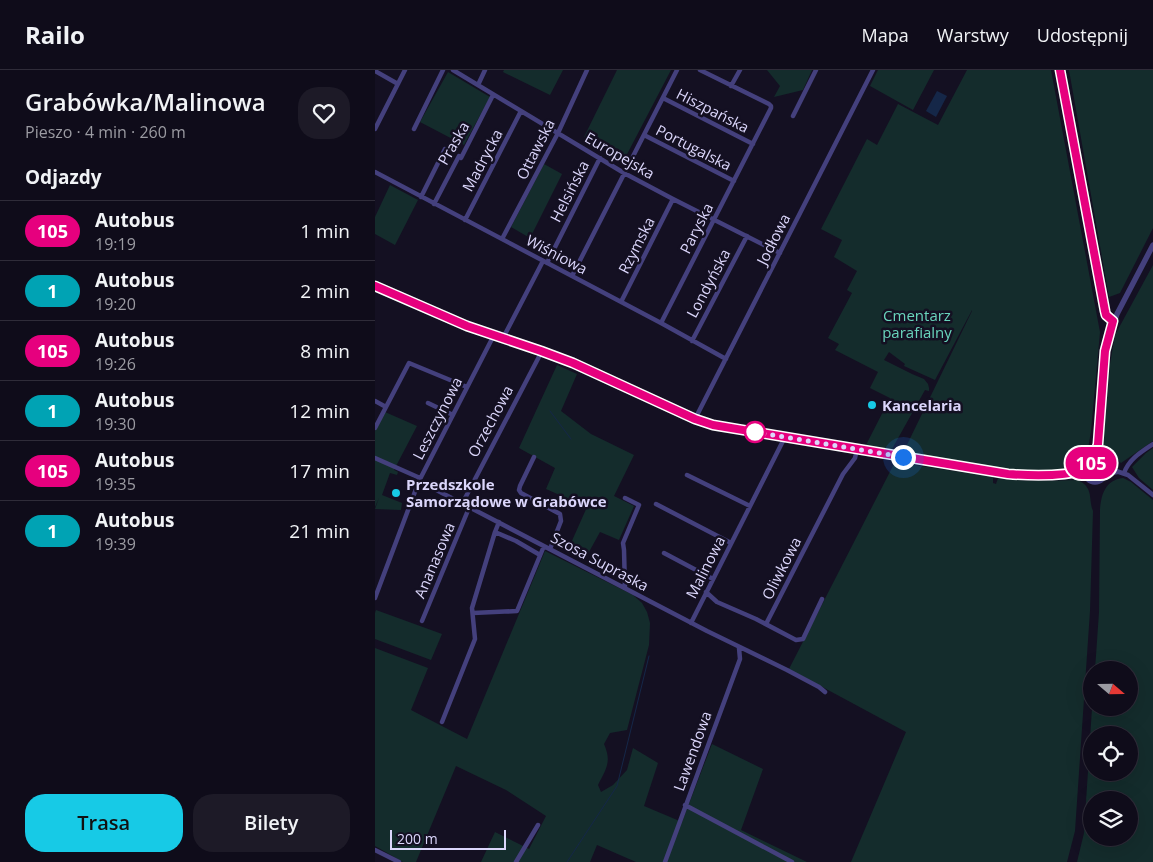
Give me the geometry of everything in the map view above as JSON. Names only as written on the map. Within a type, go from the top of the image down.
[{"type":"street","points":[[375,129],[405,70]]},
{"type":"street","points":[[414,129],[443,70]]},
{"type":"street","name":"Europejska","points":[[453,70],[624,173],[780,253]]},
{"type":"street","points":[[477,85],[485,70]]},
{"type":"street","name":"Ottawska","points":[[502,239],[558,133],[587,70]]},
{"type":"street","points":[[572,276],[677,70]]},
{"type":"street","points":[[700,70],[731,86],[740,70]]},
{"type":"street","points":[[793,116],[816,70]]},
{"type":"street","name":"Jodłowa","points":[[695,419],[873,70]]},
{"type":"street","points":[[1060,70],[1105,311],[1106,315],[1113,321]]},
{"type":"street","points":[[375,72],[398,84]]},
{"type":"street","name":"Paryska","points":[[661,323],[771,108],[771,106],[731,86]]},
{"type":"street","name":"Praska","points":[[434,204],[459,156],[461,158],[493,95]]},
{"type":"street","name":"Hiszpańska","points":[[663,98],[753,144]]},
{"type":"street","name":"Madrycka","points":[[465,220],[521,111]]},
{"type":"street","name":"Portugalska","points":[[644,135],[734,181]]},
{"type":"street","points":[[421,197],[445,149]]},
{"type":"street","name":"Helsińska","points":[[503,338],[600,158]]},
{"type":"street","name":"Wiśniowa","points":[[375,172],[726,359]]},
{"type":"street","name":"Rzymska","points":[[621,302],[673,199]]},
{"type":"street","name":"Londyńska","points":[[692,341],[747,236]]},
{"type":"street","points":[[1096,463],[1107,341],[1113,321],[1153,245]]},
{"type":"street","points":[[375,286],[453,321],[541,351],[600,375],[695,419],[713,425],[1012,474],[1035,476],[1085,473]]},
{"type":"street","name":"Leszczynowa","points":[[375,598],[419,480],[494,335]]},
{"type":"street","name":"Orzechowa","points":[[462,504],[541,351]]},
{"type":"street","points":[[375,428],[409,363],[467,387]]},
{"type":"street","points":[[375,402],[386,407]]},
{"type":"street","points":[[428,403],[453,415]]},
{"type":"street","name":"Malinowa","points":[[785,437],[691,622],[819,687],[825,692]]},
{"type":"street","points":[[1124,473],[1128,464],[1153,444]]},
{"type":"street","name":"Oliwkowa","points":[[766,624],[843,474],[855,458],[857,449]]},
{"type":"street","points":[[534,457],[519,490],[521,493],[560,514],[561,521],[550,549]]},
{"type":"street","name":"Szosa Supraska","points":[[375,458],[691,622]]},
{"type":"street","points":[[1096,463],[1104,469],[1124,473],[1133,478],[1153,495]]},
{"type":"street","points":[[1085,473],[1088,465],[1096,463]]},
{"type":"street","points":[[1104,469],[1104,476]]},
{"type":"street","points":[[1085,473],[1089,480],[1093,482],[1100,481],[1107,474],[1118,472]]},
{"type":"street","points":[[687,475],[750,506]]},
{"type":"street","points":[[625,498],[639,505],[623,543],[625,588]]},
{"type":"street","points":[[656,504],[731,543]]},
{"type":"street","name":"Ananasowa","points":[[422,622],[469,508]]},
{"type":"street","points":[[442,722],[475,639],[472,608],[499,522]]},
{"type":"street","points":[[495,532],[517,540],[540,555]]},
{"type":"street","points":[[473,613],[517,611],[544,546]]},
{"type":"street","points":[[665,553],[713,579]]},
{"type":"street","points":[[375,580],[381,583]]},
{"type":"street","points":[[706,592],[717,602],[796,640],[803,639],[822,600]]},
{"type":"street","name":"Lawendowa","points":[[665,862],[740,659],[739,648]]},
{"type":"street","points":[[685,805],[792,862]]},
{"type":"street","points":[[516,862],[538,824]]},
{"type":"street","points":[[375,850],[399,862]]},
{"type":"green space","points":[[504,70],[563,70],[550,95],[503,72]]},
{"type":"green space","points":[[617,70],[671,70],[624,160],[584,137]]},
{"type":"green space","points":[[767,70],[812,70],[803,90],[774,97],[780,86]]},
{"type":"green space","points":[[878,70],[934,70],[913,110],[870,86]]},
{"type":"green space","name":"Cmentarz parafialny","points":[[967,70],[1051,70],[1100,332],[1087,455],[1071,469],[1035,472],[902,455],[972,310],[935,380],[904,366],[905,364],[889,352],[884,360],[924,379],[929,388],[929,391],[925,390],[892,449],[866,445],[890,398],[870,388],[878,372],[835,350],[839,344],[828,338],[852,293],[847,290],[857,271],[834,257],[842,240],[821,229],[867,139],[877,145],[898,104],[938,125]]},
{"type":"green space","points":[[1069,70],[1153,70],[1153,228],[1120,293],[1109,297]]},
{"type":"green space","points":[[448,72],[490,97],[464,145],[420,122]]},
{"type":"green space","points":[[544,164],[562,174],[530,238],[511,227]]},
{"type":"green space","points":[[390,185],[418,200],[395,245],[375,234],[375,217]]},
{"type":"green space","points":[[1153,265],[1153,441],[1121,463],[1103,446],[1110,364],[1115,335]]},
{"type":"green space","points":[[557,365],[577,374],[561,411],[591,434],[634,455],[614,496],[634,506],[619,540],[600,532],[584,561],[567,552],[587,507],[546,489],[555,468],[519,448]]},
{"type":"green space","points":[[385,412],[417,426],[394,470],[398,472],[397,475],[390,473],[382,495],[402,503],[401,510],[375,509],[379,498],[375,507],[375,431]]},
{"type":"green space","points":[[1153,448],[1153,490],[1139,478],[1132,467]]},
{"type":"green space","points":[[896,460],[908,464],[993,477],[993,483],[996,484],[998,478],[1028,481],[1078,480],[1086,486],[1090,494],[1093,511],[1090,611],[1087,661],[1083,661],[1083,714],[1075,831],[1067,862],[851,862],[906,732],[789,669]]},
{"type":"green space","points":[[1123,478],[1131,482],[1153,500],[1153,862],[1077,862],[1083,837],[1083,846],[1138,846],[1138,791],[1087,791],[1087,781],[1138,781],[1138,726],[1091,726],[1091,716],[1138,716],[1138,661],[1096,661],[1099,612],[1100,510],[1105,489],[1112,482]]},
{"type":"green space","points":[[545,551],[633,595],[642,603],[650,623],[649,645],[627,730],[610,733],[604,744],[608,761],[606,770],[598,785],[601,792],[613,785],[627,770],[633,748],[658,763],[644,806],[682,822],[712,744],[763,769],[741,830],[807,862],[636,862],[597,845],[590,862],[481,862],[495,832],[529,849],[546,816],[506,790],[456,766],[416,862],[403,862],[375,846],[375,648],[428,668],[411,710],[467,739]]},
{"type":"green space","points":[[376,610],[442,634],[431,660],[375,639]]},
{"type":"water","points":[[937,91],[947,96],[936,117],[926,111]]},
{"type":"waterway","points":[[550,411],[571,439]]},
{"type":"waterway","points":[[567,862],[617,786],[649,656]]},
{"type":"bus line","name":"105","points":[[375,286],[453,321],[573,363],[695,419],[713,425],[1008,474],[1035,476],[1069,474],[1082,471],[1093,462],[1097,448],[1104,360],[1113,321],[1106,315],[1105,311],[1060,70]]},
{"type":"place","name":"Kancelaria","points":[[872,405]]},
{"type":"place","name":"Przedszkole Samorządowe w Grabówce","points":[[396,493]]},
{"type":"route","points":[[755,432],[903,457]]}]
